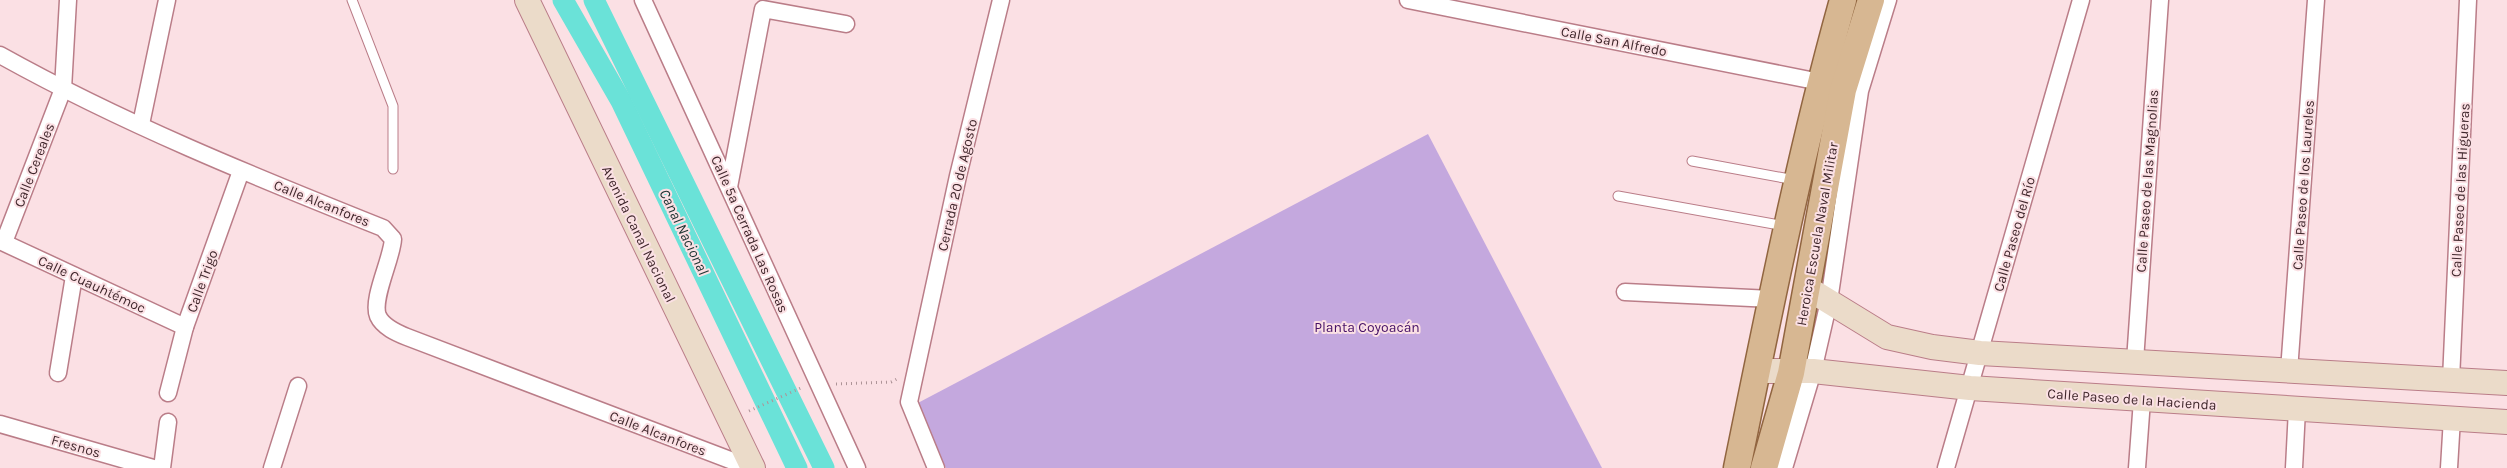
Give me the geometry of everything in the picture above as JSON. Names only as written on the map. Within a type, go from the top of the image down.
[{"type":"main road","name":"Heroica Escuela Naval Militar","points":[[1737,468],[1797,180],[1820,82],[1844,0]]},
{"type":"main road","name":"Heroica Escuela Naval Militar","points":[[1764,468],[1802,372],[1818,294],[1843,90],[1871,0]]},
{"type":"street","name":"Calle Cereales","points":[[2,242],[64,88],[68,0]]},
{"type":"street","points":[[141,124],[167,0]]},
{"type":"street","name":"Avenida Canal Nacional","points":[[527,0],[752,468]]},
{"type":"street","name":"Calle 5a Cerrada Las Rosas","points":[[643,0],[857,468]]},
{"type":"street","name":"Cerrada 20 de Agosto","points":[[936,468],[909,402],[958,176],[1001,0]]},
{"type":"street","name":"Calle San Alfredo","points":[[1408,0],[1820,82]]},
{"type":"street","name":"Heroica Escuela Naval Militar","points":[[1818,294],[1860,91],[1888,0]]},
{"type":"street","name":"Calle Paseo del Río","points":[[1946,468],[2081,0]]},
{"type":"street","name":"Calle Paseo de las Magnolias","points":[[2135,361],[2160,0]]},
{"type":"street","name":"Calle Paseo de los Laureles","points":[[2289,370],[2316,0]]},
{"type":"street","name":"Calle Paseo de las Higueras","points":[[2452,380],[2468,0]]},
{"type":"street","points":[[728,187],[764,5],[846,24]]},
{"type":"street","name":"Calle Alcanfores","points":[[0,55],[64,88],[241,171],[383,228],[393,239],[392,252],[377,302],[378,316],[390,328],[407,338],[752,468]]},
{"type":"street","name":"Calle Trigo","points":[[168,392],[185,328],[241,171]]},
{"type":"street","name":"Calle Cuauhtémoc","points":[[2,242],[185,328]]},
{"type":"street","points":[[58,373],[74,276]]},
{"type":"street","points":[[1625,292],[1772,299]]},
{"type":"street","points":[[1818,294],[1887,336],[1932,347],[1980,352],[2507,383]]},
{"type":"street","points":[[2250,406],[2252,369]]},
{"type":"street","name":"Calle Paseo de la Hacienda","points":[[1757,371],[1802,372],[1970,388],[2142,400],[2507,422]]},
{"type":"street","name":"Heroica Escuela Naval Militar","points":[[1784,468],[1802,372]]},
{"type":"street","points":[[2340,412],[2342,374]]},
{"type":"street","points":[[272,468],[298,386]]},
{"type":"street","points":[[2137,468],[2142,400]]},
{"type":"street","points":[[2294,468],[2297,409]]},
{"type":"street","points":[[2448,468],[2452,418]]},
{"type":"street","points":[[162,468],[168,422]]},
{"type":"street","name":"Fresnos","points":[[0,424],[153,468]]},
{"type":"lane","points":[[352,0],[393,106],[393,169]]},
{"type":"lane","points":[[1692,161],[1797,180]]},
{"type":"lane","points":[[1618,196],[1788,226]]},
{"type":"path","points":[[818,384],[891,382],[916,372]]},
{"type":"path","points":[[757,408],[799,388]]},
{"type":"green space","name":"Planta Coyoacán","points":[[1428,134],[1602,468],[946,468],[914,405]]},
{"type":"waterway","name":"Canal Nacional","points":[[563,0],[621,101],[797,468]]},
{"type":"waterway","name":"Canal Nacional","points":[[594,0],[824,468]]}]
